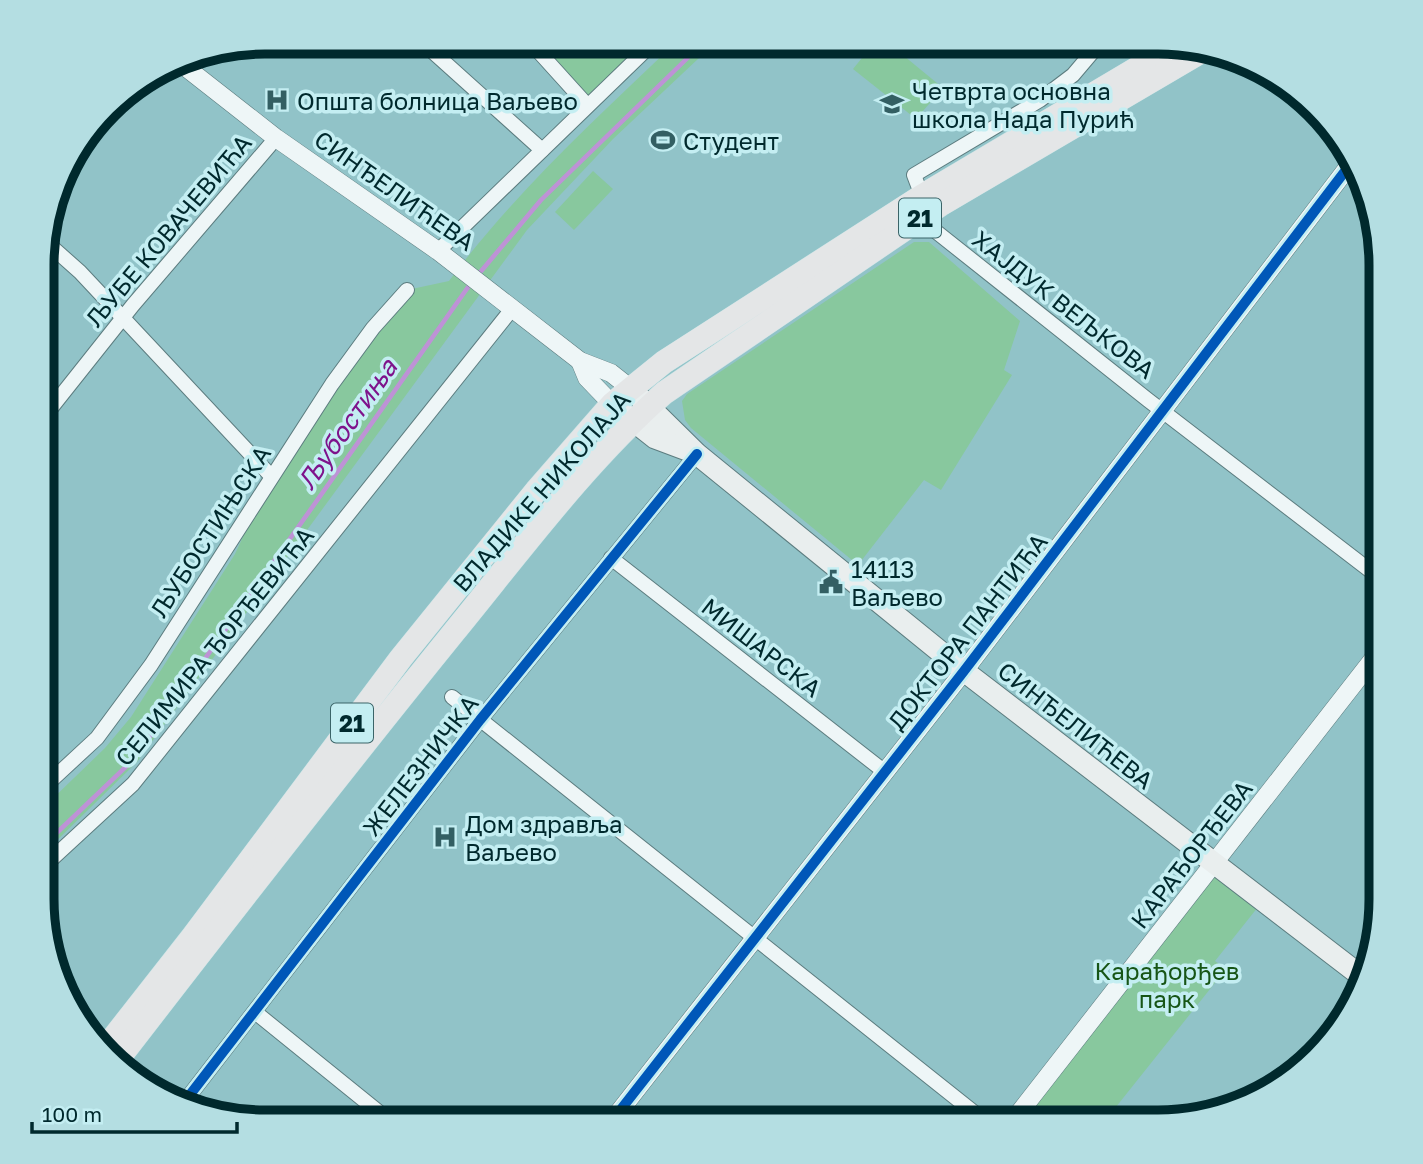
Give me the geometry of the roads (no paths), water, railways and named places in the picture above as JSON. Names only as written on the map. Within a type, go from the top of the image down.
[{"type":"main road","name":"ВЛАДИКЕ НИКОЛАЈА","points":[[612,404],[664,362],[918,197],[1159,55]]},
{"type":"main road","name":"ВЛАДИКЕ НИКОЛАЈА","points":[[123,1054],[421,674],[529,541],[632,421],[918,197],[1190,57]]},
{"type":"main road","name":"СИНЂЕЛИЋЕВА","points":[[630,388],[697,454],[964,671],[1214,866],[1356,970]]},
{"type":"main road","name":"СИНЂЕЛИЋЕВА","points":[[612,404],[655,438],[697,454]]},
{"type":"main road","name":"21","points":[[110,1042],[194,935],[401,658],[536,491],[612,404]]},
{"type":"street","points":[[436,55],[542,150]]},
{"type":"street","points":[[542,55],[587,105]]},
{"type":"street","points":[[439,251],[640,55]]},
{"type":"street","points":[[918,197],[1073,75],[1090,55]]},
{"type":"street","name":"СИНЂЕЛИЋЕВА","points":[[188,69],[276,138],[439,251],[580,361],[611,373],[630,388]]},
{"type":"street","name":"ЉУБЕ КОВАЧЕВИЋА","points":[[54,404],[276,138]]},
{"type":"street","name":"ДОКТОРА ПАНТИЋА","points":[[621,1109],[964,671],[1345,171]]},
{"type":"street","name":"ХАЈДУК ВЕЉКОВА","points":[[918,197],[1162,412],[1368,569]]},
{"type":"street","points":[[55,250],[80,272],[271,476]]},
{"type":"street","name":"ЉУБОСТИЊСКА","points":[[55,777],[97,738],[151,665],[271,476],[352,355],[407,290]]},
{"type":"street","name":"СЕЛИМИРА ЂОРЂЕВИЋА","points":[[55,856],[133,784],[512,309]]},
{"type":"street","name":"СИНЂЕЛИЋЕВА","points":[[580,361],[587,378],[612,404]]},
{"type":"street","name":"ЖЕЛЕЗНИЧКА","points":[[189,1096],[480,720],[697,454]]},
{"type":"street","name":"МИШАРСКА","points":[[611,558],[885,772]]},
{"type":"street","name":"КАРАЂОРЂЕВА","points":[[1022,1110],[1369,665]]},
{"type":"street","points":[[452,697],[971,1110]]},
{"type":"street","points":[[255,1012],[375,1109]]},
{"type":"waterway","name":"Љубостиња","points":[[477,276],[541,200],[691,55]]},
{"type":"waterway","name":"Љубостиња","points":[[55,835],[134,759],[471,283]]},
{"type":"place","name":"Општа болница Ваљево","points":[[277,100]]},
{"type":"place","name":"Четврта основна школа Нада Пурић","points":[[892,104]]},
{"type":"place","name":"Студент","points":[[663,140]]},
{"type":"place","name":"14113 Ваљево","points":[[831,582]]},
{"type":"place","name":"Дом здравља Ваљево","points":[[445,837]]},
{"type":"park label","name":"Карађорђев парк","points":[[1167,984]]}]
